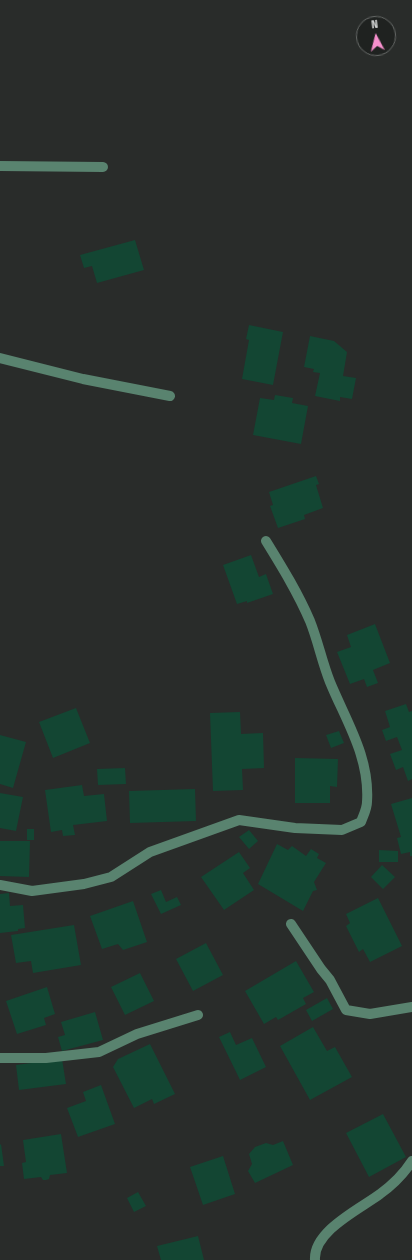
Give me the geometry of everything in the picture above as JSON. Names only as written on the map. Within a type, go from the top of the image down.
[{"type":"street","points":[[0,166],[103,167]]},
{"type":"street","points":[[0,358],[83,379],[170,396]]},
{"type":"street","points":[[0,885],[32,891],[84,884],[110,876],[150,852],[239,820],[295,828],[342,830],[361,822],[367,804],[367,778],[355,736],[330,684],[310,622],[296,592],[266,541]]},
{"type":"street","points":[[291,924],[330,980],[346,1010],[370,1014],[412,1007]]},
{"type":"street","points":[[0,1058],[46,1058],[99,1052],[137,1034],[198,1016]]},
{"type":"street","points":[[316,1260],[315,1253],[318,1243],[336,1224],[381,1194],[402,1176],[412,1161]]},
{"type":"building","points":[[135,240],[144,270],[97,283],[92,266],[84,268],[80,255]]},
{"type":"building","points":[[249,325],[283,332],[273,385],[242,379],[249,340],[246,339]]},
{"type":"building","points":[[310,336],[334,341],[347,352],[343,376],[356,378],[352,399],[340,397],[340,401],[315,396],[320,373],[313,372],[314,369],[304,367]]},
{"type":"building","points":[[275,395],[293,398],[292,403],[308,406],[301,444],[253,435],[260,398],[274,400]]},
{"type":"building","points":[[316,476],[319,484],[316,485],[323,508],[304,515],[305,519],[278,528],[270,506],[273,505],[269,492]]},
{"type":"building","points":[[251,555],[259,577],[266,574],[273,594],[247,603],[247,601],[237,604],[223,565]]},
{"type":"building","points":[[375,624],[390,663],[373,670],[378,683],[367,687],[364,679],[350,684],[337,652],[351,647],[347,635]]},
{"type":"building","points":[[406,704],[409,712],[412,711],[412,779],[408,781],[403,767],[396,770],[390,754],[402,750],[397,737],[386,741],[382,730],[390,727],[385,711]]},
{"type":"building","points":[[76,708],[90,743],[53,758],[39,722]]},
{"type":"building","points":[[240,712],[241,734],[263,733],[264,768],[242,769],[243,790],[213,791],[210,713]]},
{"type":"building","points":[[339,731],[344,743],[331,748],[326,735]]},
{"type":"building","points":[[0,735],[26,742],[13,788],[0,784]]},
{"type":"building","points":[[295,758],[338,759],[337,787],[330,786],[330,803],[295,803]]},
{"type":"building","points":[[125,768],[126,784],[98,785],[97,769]]},
{"type":"building","points":[[82,785],[84,796],[104,794],[107,821],[73,825],[75,835],[63,836],[62,830],[51,832],[45,790]]},
{"type":"building","points":[[195,789],[196,821],[130,823],[129,791]]},
{"type":"building","points":[[0,793],[23,797],[16,831],[0,828]]},
{"type":"building","points":[[412,798],[412,856],[410,856],[410,852],[401,854],[397,838],[401,837],[391,804]]},
{"type":"building","points":[[27,829],[34,829],[34,840],[27,840]]},
{"type":"building","points":[[249,830],[258,841],[249,849],[239,837]]},
{"type":"building","points":[[0,841],[30,841],[29,877],[0,876]]},
{"type":"building","points":[[277,844],[288,850],[292,846],[306,856],[311,849],[319,854],[317,858],[326,863],[314,882],[317,890],[313,891],[303,911],[258,884]]},
{"type":"building","points":[[379,850],[398,851],[398,862],[379,862]]},
{"type":"building","points":[[239,852],[250,868],[243,873],[254,890],[224,910],[201,877]]},
{"type":"building","points":[[382,865],[395,877],[383,889],[371,877]]},
{"type":"building","points":[[161,890],[166,902],[177,897],[181,905],[161,914],[151,894]]},
{"type":"building","points":[[9,893],[10,906],[23,905],[25,928],[18,929],[18,931],[0,933],[0,894]]},
{"type":"building","points":[[378,898],[402,946],[370,962],[363,949],[359,952],[346,926],[350,923],[346,914]]},
{"type":"building","points":[[133,901],[147,942],[123,950],[118,944],[102,949],[90,916]]},
{"type":"building","points":[[74,925],[81,965],[33,973],[31,961],[16,963],[11,935]]},
{"type":"building","points":[[206,943],[223,975],[193,991],[176,959]]},
{"type":"building","points":[[296,961],[314,992],[303,998],[306,1004],[278,1020],[276,1017],[264,1024],[245,991]]},
{"type":"building","points":[[140,973],[154,1001],[125,1015],[111,987]]},
{"type":"building","points":[[47,987],[55,1014],[44,1018],[46,1025],[17,1034],[6,1001]]},
{"type":"building","points":[[327,998],[333,1009],[312,1021],[306,1010]]},
{"type":"building","points":[[95,1012],[103,1040],[62,1051],[58,1037],[65,1035],[61,1022]]},
{"type":"building","points":[[313,1027],[327,1051],[335,1047],[352,1077],[310,1100],[280,1046]]},
{"type":"building","points":[[230,1032],[236,1045],[252,1038],[266,1067],[240,1080],[219,1037]]},
{"type":"building","points":[[150,1044],[175,1094],[154,1104],[152,1099],[134,1108],[113,1067],[118,1059]]},
{"type":"building","points":[[62,1059],[66,1084],[19,1090],[16,1065]]},
{"type":"building","points":[[101,1085],[115,1124],[78,1137],[67,1108],[86,1101],[83,1092]]},
{"type":"building","points":[[383,1114],[406,1157],[369,1177],[346,1133]]},
{"type":"building","points":[[61,1134],[67,1173],[50,1175],[49,1179],[46,1180],[43,1180],[41,1177],[24,1179],[22,1163],[26,1162],[23,1140]]},
{"type":"building","points":[[283,1141],[293,1165],[255,1183],[248,1171],[252,1164],[249,1154],[255,1147],[266,1143],[273,1145]]},
{"type":"building","points":[[1,1144],[4,1166],[0,1166]]},
{"type":"building","points":[[223,1156],[235,1194],[203,1205],[190,1167]]},
{"type":"building","points":[[138,1192],[146,1206],[134,1212],[127,1198]]},
{"type":"building","points":[[198,1236],[204,1260],[161,1260],[157,1246]]}]
